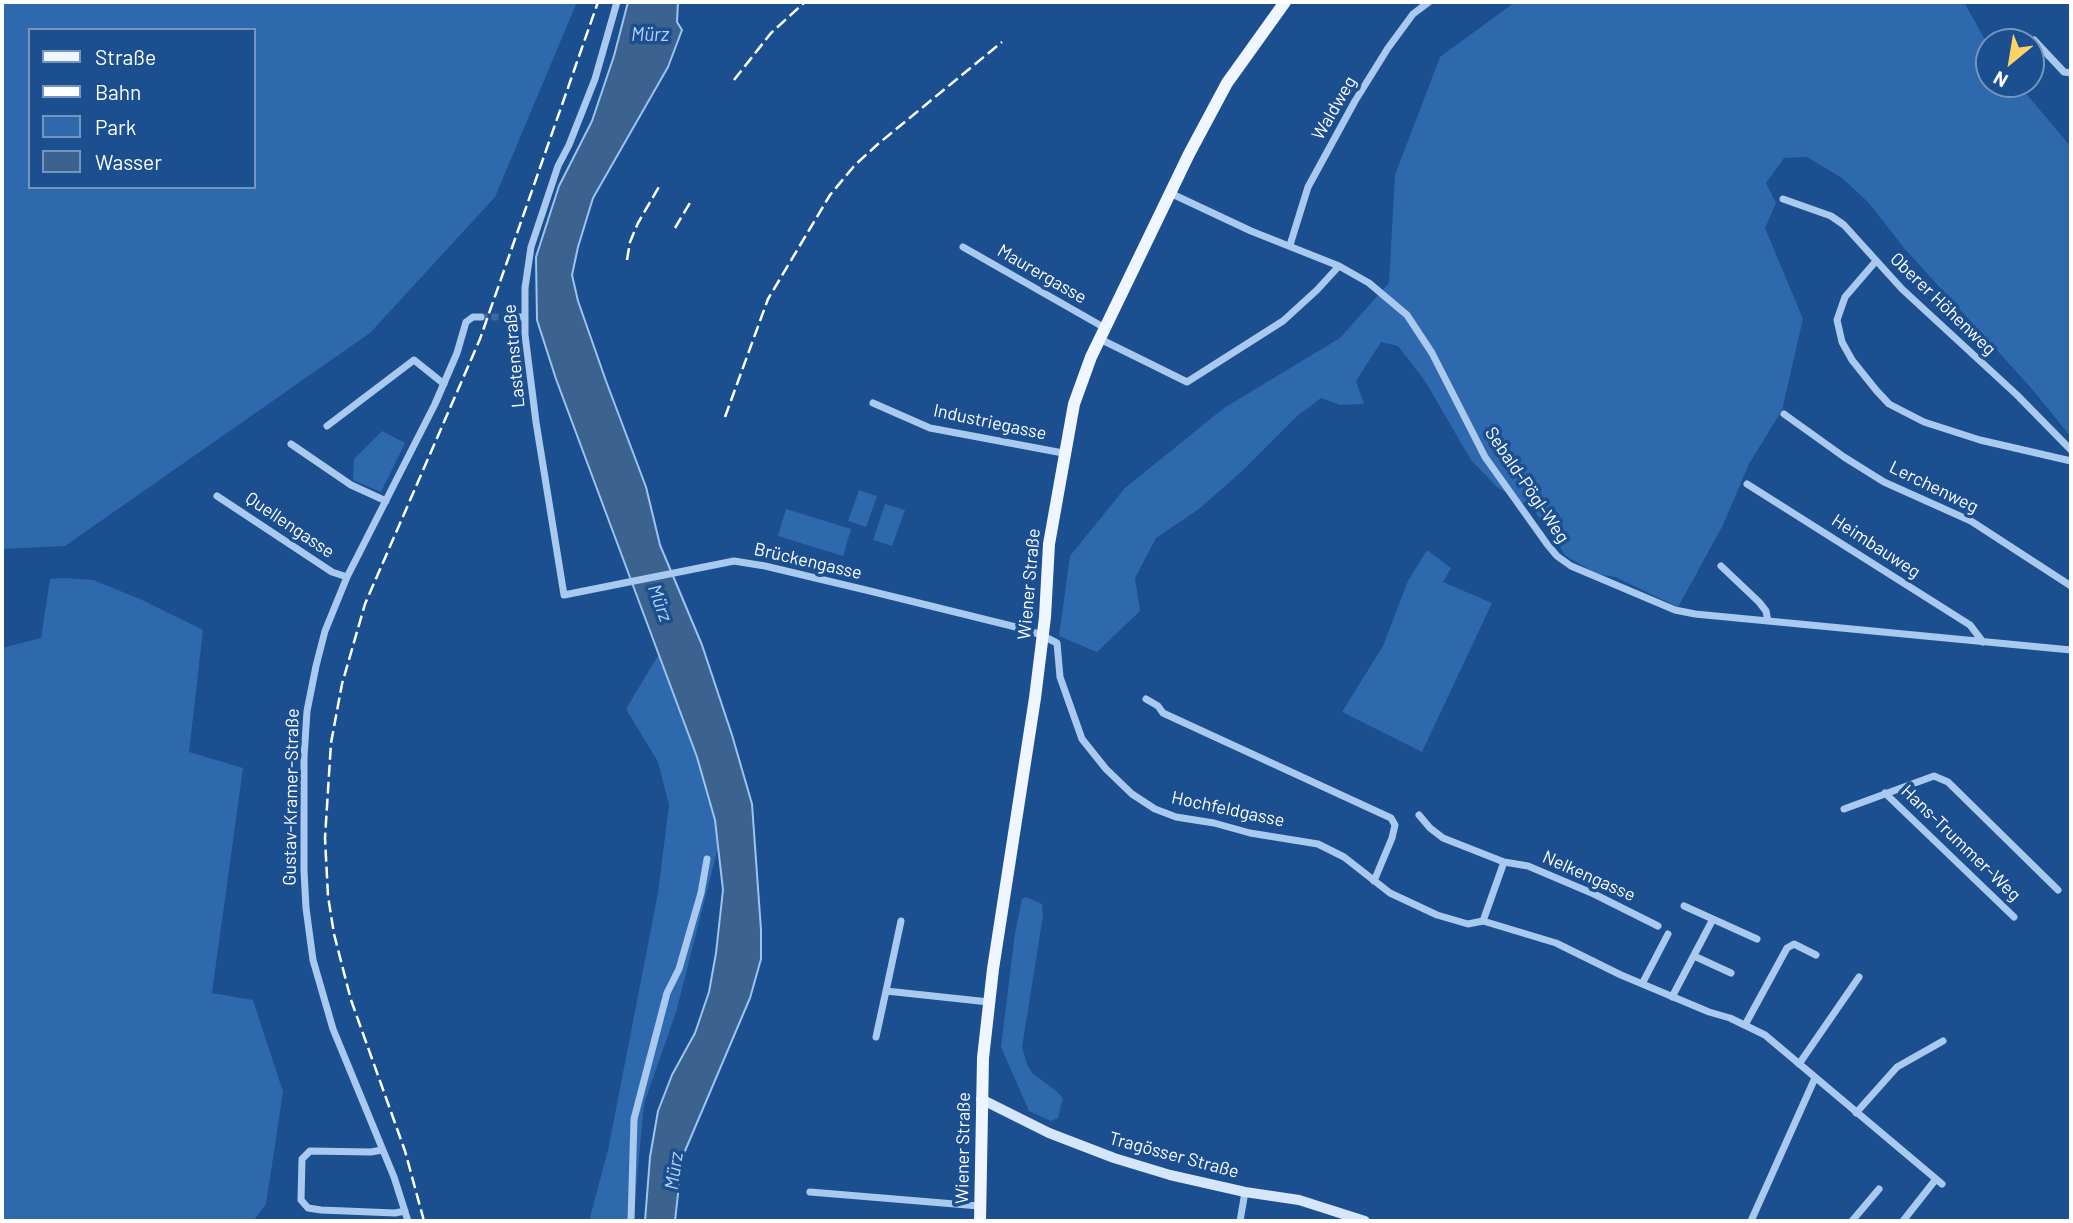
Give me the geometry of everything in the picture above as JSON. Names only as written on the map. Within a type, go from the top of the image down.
[{"type":"main road","name":"Wiener Straße","points":[[980,1221],[981,1099],[989,1002],[1043,636],[1049,544],[1063,453],[1074,404],[1103,334],[1169,193],[1227,83],[1285,2]]},
{"type":"main road","name":"Tragösser Straße","points":[[981,1099],[1049,1133],[1097,1153],[1170,1175],[1245,1192],[1299,1200],[1364,1221]]},
{"type":"street","name":"Lastenstraße","points":[[564,595],[536,422],[524,317],[531,247],[558,166],[595,79],[617,2]]},
{"type":"street","name":"Waldweg","points":[[1290,245],[1308,187],[1355,101],[1388,48],[1413,15],[1429,2]]},
{"type":"street","points":[[2045,52],[2064,72],[2071,73]]},
{"type":"street","name":"Sebald-Pögl-Weg","points":[[1169,193],[1251,231],[1339,266],[1369,283],[1407,315],[1432,352],[1485,457],[1557,556],[1571,566],[1675,610],[1695,614],[2071,650]]},
{"type":"street","name":"Oberer Höhenweg","points":[[1783,199],[1831,216],[1844,225],[1929,316],[2007,386],[2071,450]]},
{"type":"street","name":"Maurergasse","points":[[963,247],[1187,383],[1283,321],[1339,266]]},
{"type":"street","points":[[1876,261],[1845,296],[1837,320],[1842,342],[1852,360],[1889,404],[1924,422],[1980,440],[2071,461]]},
{"type":"street","name":"Gustav-Kramer-Straße","points":[[408,1221],[323,1000],[312,951],[305,897],[304,757],[309,695],[325,631],[347,577],[444,384],[466,321],[481,317]]},
{"type":"street","points":[[509,317],[524,317]]},
{"type":"street","points":[[327,426],[414,360],[444,384]]},
{"type":"street","name":"Industriegasse","points":[[873,403],[930,428],[1063,453]]},
{"type":"street","name":"Lerchenweg","points":[[1784,414],[1884,482],[1970,522],[2071,586]]},
{"type":"street","points":[[291,444],[351,485],[386,501]]},
{"type":"street","name":"Heimbauweg","points":[[1747,484],[1970,625],[1983,642]]},
{"type":"street","name":"Quellengasse","points":[[217,496],[332,572],[347,577]]},
{"type":"street","name":"Brückengasse","points":[[564,595],[734,561],[765,566],[1028,630],[1043,636]]},
{"type":"street","points":[[1721,566],[1759,602],[1766,611],[1768,621]]},
{"type":"street","name":"Hochfeldgasse","points":[[1043,636],[1057,643],[1060,677],[1082,739],[1091,754],[1132,794],[1155,809],[1176,817],[1318,844],[1344,857],[1390,893],[1437,915],[1468,924],[1483,921],[1556,943],[1642,984],[1765,1035],[1939,1182],[1903,1221]]},
{"type":"street","points":[[1146,699],[1158,706],[1163,713],[1391,818],[1395,825],[1385,860],[1374,881]]},
{"type":"street","name":"Hans-Trummer-Weg","points":[[1844,809],[1934,776],[1948,782],[2058,890]]},
{"type":"street","name":"Hans-Trummer-Weg","points":[[1885,793],[2014,917]]},
{"type":"street","points":[[1419,815],[1443,838],[1504,862],[1483,921]]},
{"type":"street","points":[[631,1221],[634,1119],[667,993],[679,969],[701,893],[707,859]]},
{"type":"street","name":"Nelkengasse","points":[[1504,862],[1528,866],[1594,894],[1658,926]]},
{"type":"street","points":[[1684,906],[1757,939]]},
{"type":"street","points":[[1672,997],[1713,919]]},
{"type":"street","points":[[876,1037],[901,921]]},
{"type":"street","points":[[1642,984],[1668,933]]},
{"type":"street","points":[[1745,1025],[1787,948],[1794,944],[1816,955]]},
{"type":"street","points":[[1694,956],[1731,973]]},
{"type":"street","points":[[1798,1064],[1858,977]]},
{"type":"street","points":[[886,991],[989,1002]]},
{"type":"street","points":[[1856,1113],[1897,1067],[1943,1041]]},
{"type":"street","points":[[1751,1221],[1815,1078]]},
{"type":"street","points":[[382,1150],[310,1151],[302,1159],[301,1200],[308,1208],[321,1210],[395,1213],[405,1211]]},
{"type":"street","points":[[1856,1220],[1879,1189]]},
{"type":"street","points":[[810,1192],[979,1206]]},
{"type":"street","points":[[1240,1221],[1245,1192]]},
{"type":"green space","points":[[2,2],[577,2],[495,197],[370,333],[65,546],[2,549]]},
{"type":"green space","points":[[1515,2],[1964,2],[1978,28],[1975,28],[1975,98],[2030,98],[2071,147],[2071,437],[2032,389],[1904,248],[1868,202],[1842,178],[1807,157],[1784,158],[1766,183],[1776,203],[1765,228],[1803,319],[1782,410],[1749,464],[1723,525],[1678,607],[1615,577],[1597,574],[1566,556],[1533,509],[1497,487],[1471,460],[1425,381],[1398,346],[1381,342],[1356,381],[1364,404],[1340,405],[1321,398],[1296,417],[1199,509],[1156,538],[1135,578],[1140,611],[1097,652],[1059,636],[1070,556],[1125,488],[1224,408],[1340,338],[1389,283],[1395,175],[1440,57]]},
{"type":"green space","points":[[382,431],[405,443],[381,492],[353,480],[354,459]]},
{"type":"green space","points":[[859,490],[877,496],[866,527],[848,521]]},
{"type":"green space","points":[[885,504],[905,510],[892,546],[873,540]]},
{"type":"green space","points":[[786,509],[851,529],[843,556],[778,536]]},
{"type":"green space","points":[[1427,550],[1451,568],[1443,582],[1492,603],[1422,752],[1342,712],[1383,646],[1408,581]]},
{"type":"green space","points":[[50,579],[93,580],[140,599],[203,630],[189,752],[243,768],[212,993],[253,1000],[283,1092],[266,1204],[253,1221],[2,1221],[2,648],[41,638]]},
{"type":"green space","points":[[659,654],[697,757],[715,820],[718,848],[676,1012],[644,1104],[633,1221],[589,1221],[608,1150],[658,893],[669,805],[658,762],[626,709]]},
{"type":"green space","points":[[1026,897],[1042,904],[1043,916],[1022,1047],[1032,1073],[1063,1098],[1058,1118],[1051,1121],[1029,1111],[1001,1047],[1015,933],[1022,899]]},
{"type":"water","name":"Mürz","points":[[628,2],[678,2],[677,22],[682,30],[668,67],[593,198],[572,275],[578,301],[646,487],[660,545],[702,645],[752,804],[761,930],[761,959],[750,998],[682,1158],[675,1221],[645,1221],[650,1157],[658,1111],[672,1075],[695,1033],[709,992],[723,890],[715,820],[697,757],[556,379],[537,320],[536,257],[559,186],[592,121],[614,56]]},
{"type":"tunnel","points":[[481,317],[509,317]]},
{"type":"railway","points":[[424,1221],[405,1151],[351,1000],[334,934],[328,896],[325,838],[331,743],[342,684],[365,604],[480,339],[598,2]]},
{"type":"railway","points":[[734,80],[771,33],[805,2]]},
{"type":"railway","points":[[725,417],[768,299],[830,195],[855,165],[878,144],[1002,42]]},
{"type":"railway","points":[[627,260],[630,242],[638,223],[660,185]]},
{"type":"railway","points":[[675,228],[691,201]]}]
